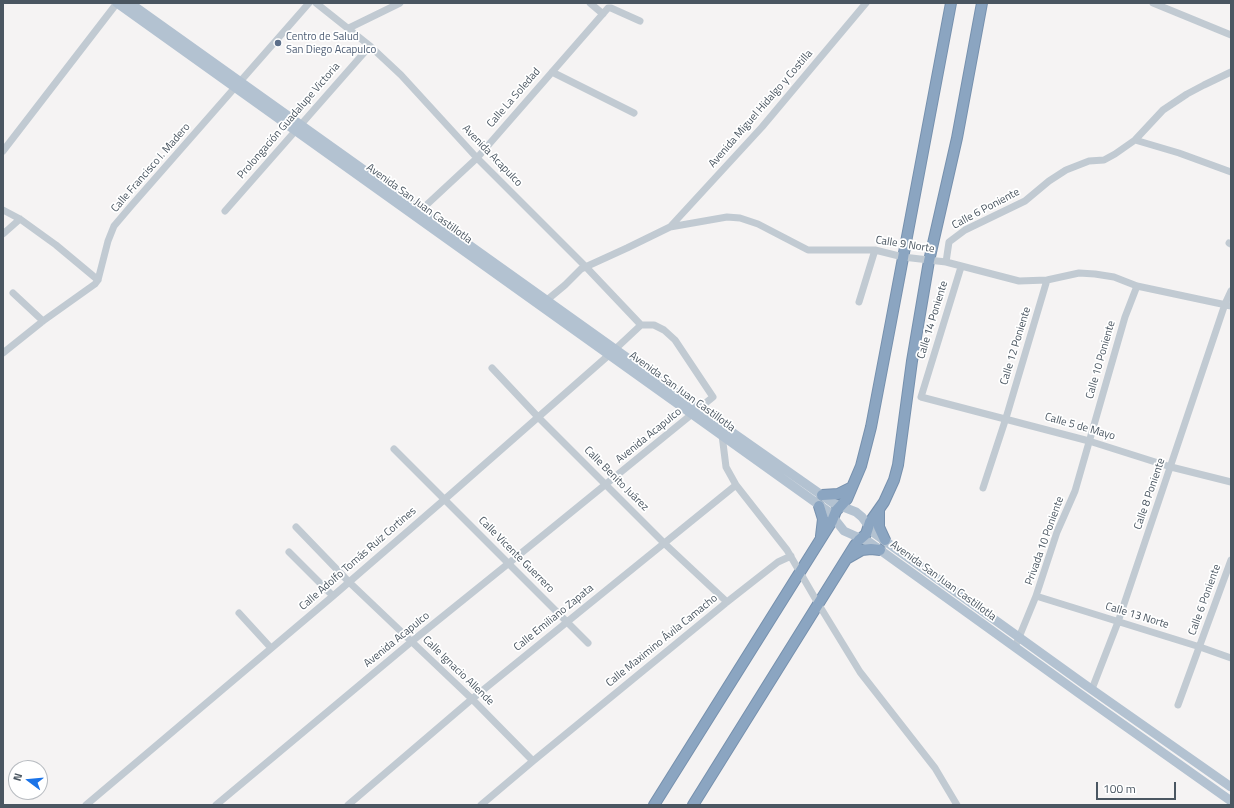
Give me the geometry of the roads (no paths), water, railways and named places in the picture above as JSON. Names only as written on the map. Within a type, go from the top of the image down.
[{"type":"highway","points":[[654,805],[834,517],[836,511],[847,499],[861,466],[903,257],[951,3]]},
{"type":"highway","points":[[693,805],[846,559],[861,538],[866,534],[871,520],[879,510],[894,480],[898,465],[904,416],[929,261],[957,138],[982,3]]},
{"type":"highway","points":[[822,495],[838,494],[852,487]]},
{"type":"highway","points":[[816,545],[821,535],[823,524],[819,506]]},
{"type":"highway","points":[[879,510],[879,527],[885,540]]},
{"type":"highway","points":[[846,559],[862,550],[880,550]]},
{"type":"main road","name":"Avenida San Juan Castillotla","points":[[117,3],[298,127],[696,412],[822,495],[841,506],[856,512],[862,517],[872,532],[1231,787]]},
{"type":"main road","name":"Avenida San Juan Castillotla","points":[[130,3],[238,85]]},
{"type":"main road","name":"Avenida San Juan Castillotla","points":[[298,127],[421,210],[547,300],[613,352]]},
{"type":"main road","name":"Avenida San Juan Castillotla","points":[[696,412],[722,435],[831,514],[844,531],[861,538],[880,550],[1231,801]]},
{"type":"street","points":[[3,151],[117,3]]},
{"type":"street","name":"Calle Francisco I. Madero","points":[[98,280],[108,241],[114,226],[309,3]]},
{"type":"street","name":"Avenida Acapulco","points":[[216,805],[411,642],[713,397],[675,340],[664,330],[654,325],[641,325],[586,267],[477,158],[401,75],[349,28],[316,3]]},
{"type":"street","points":[[349,28],[400,3]]},
{"type":"street","points":[[590,3],[603,14],[609,8],[640,21]]},
{"type":"street","name":"Avenida Miguel Hidalgo y Costilla","points":[[670,227],[762,127],[866,3]]},
{"type":"street","points":[[1153,3],[1231,35]]},
{"type":"street","name":"Calle La Soledad","points":[[421,210],[477,158],[603,14]]},
{"type":"street","name":"Prolongación Guadalupe Victoria","points":[[225,211],[370,46]]},
{"type":"street","points":[[552,72],[634,113]]},
{"type":"street","name":"Calle 6 Poniente","points":[[946,262],[949,242],[965,230],[1025,201],[1049,181],[1066,170],[1089,161],[1104,160],[1135,140],[1163,110],[1187,94],[1231,72]]},
{"type":"street","points":[[1135,140],[1178,153],[1231,172]]},
{"type":"street","points":[[3,210],[20,219],[56,245],[98,280],[91,287],[43,321],[3,354]]},
{"type":"street","name":"Calle 9 Norte","points":[[547,300],[565,285],[578,271],[670,227],[727,217],[740,218],[768,228],[808,250],[875,250],[903,257],[946,262],[1019,281],[1047,280],[1079,273],[1095,274],[1114,277],[1137,286],[1228,305]]},
{"type":"street","points":[[3,234],[20,219]]},
{"type":"street","points":[[859,302],[875,250]]},
{"type":"street","name":"Calle 14 Poniente","points":[[921,397],[961,267]]},
{"type":"street","name":"Calle 12 Poniente","points":[[983,488],[1006,418],[1047,280]]},
{"type":"street","name":"Calle 10 Poniente","points":[[1088,440],[1125,318],[1137,286]]},
{"type":"street","name":"Calle 8 Poniente","points":[[1092,689],[1118,622],[1228,305],[1231,292]]},
{"type":"street","points":[[13,293],[43,321]]},
{"type":"street","name":"Calle Adolfo Tomás Ruiz Cortines","points":[[86,805],[333,596],[613,352],[641,325]]},
{"type":"street","name":"Calle Benito Juárez","points":[[492,368],[538,417],[665,544],[727,602]]},
{"type":"street","name":"Calle 5 de Mayo","points":[[921,397],[1088,440],[1171,467],[1231,482]]},
{"type":"street","points":[[722,435],[726,467],[736,485],[791,556],[818,605],[860,672],[935,768],[957,805]]},
{"type":"street","name":"Privada 10 Poniente","points":[[1015,647],[1036,596],[1057,532],[1075,491],[1088,440]]},
{"type":"street","name":"Calle Vicente Guerrero","points":[[394,448],[568,621],[588,643]]},
{"type":"street","name":"Calle Emiliano Zapata","points":[[348,805],[472,699],[736,485]]},
{"type":"street","name":"Calle Ignacio Allende","points":[[296,527],[349,582],[472,699],[533,761]]},
{"type":"street","points":[[289,552],[333,596]]},
{"type":"street","name":"Calle Maximino Ávila Camacho","points":[[482,805],[533,761],[727,602],[778,562],[791,556]]},
{"type":"street","name":"Calle 6 Poniente","points":[[1178,705],[1231,560]]},
{"type":"street","name":"Calle 13 Norte","points":[[1036,596],[1231,658]]},
{"type":"street","points":[[239,613],[271,648]]},
{"type":"place","name":"Centro de Salud San Diego Acapulco","points":[[278,43]]}]
